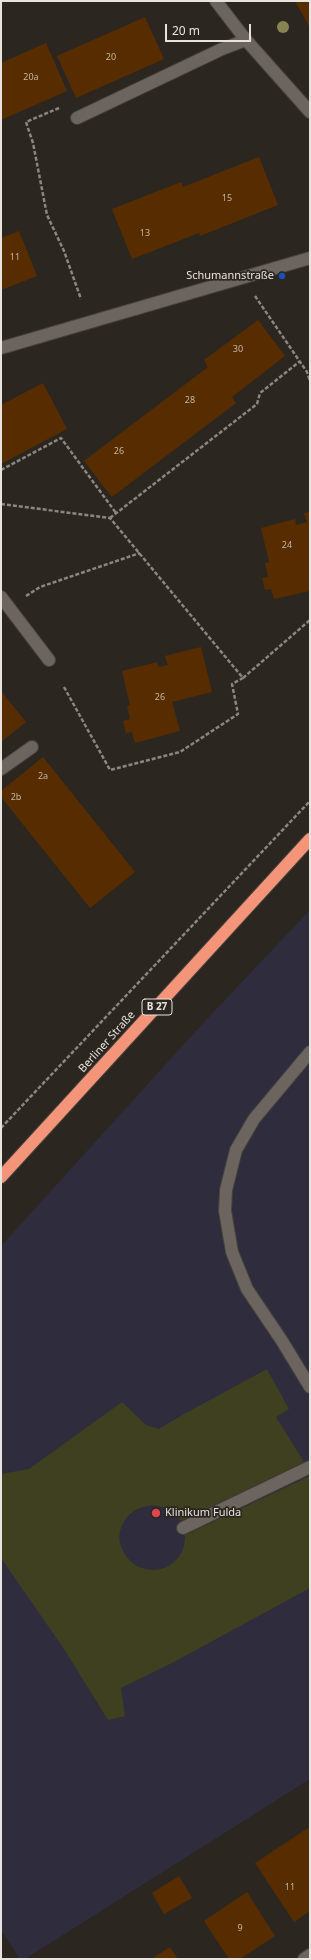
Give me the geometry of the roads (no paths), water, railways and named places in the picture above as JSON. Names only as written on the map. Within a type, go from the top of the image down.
[{"type":"highway","name":"Berliner Straße","points":[[2,1178],[310,838]]},
{"type":"street","points":[[216,1],[246,40],[310,112]]},
{"type":"street","points":[[77,118],[222,49],[246,40]]},
{"type":"street","points":[[1,348],[310,258]]},
{"type":"street","points":[[1,597],[49,660]]},
{"type":"street","points":[[1,770],[32,747]]},
{"type":"street","points":[[310,1052],[254,1119],[236,1150],[226,1190],[225,1211],[232,1252],[247,1289],[282,1341],[310,1387]]},
{"type":"street","points":[[184,1528],[310,1467]]},
{"type":"street","points":[[304,1959],[310,1955]]},
{"type":"place","name":"Schumannstraße","points":[[282,276]]},
{"type":"place","name":"Klinikum Fulda","points":[[156,1513]]}]
